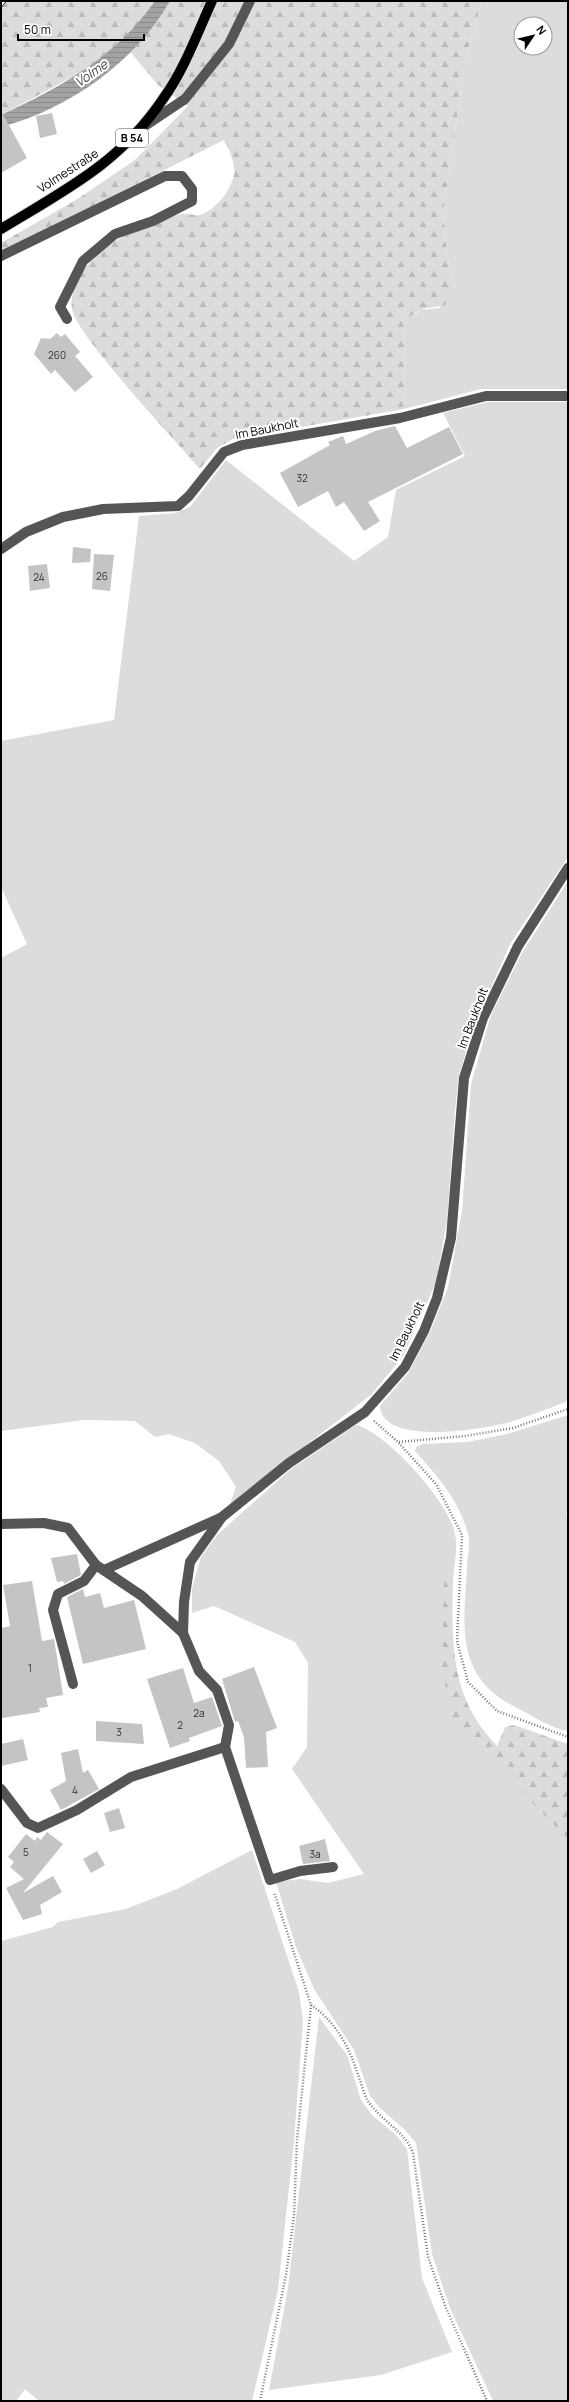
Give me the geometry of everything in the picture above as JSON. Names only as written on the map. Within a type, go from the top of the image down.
[{"type":"main road","name":"Volmestraße","points":[[1,229],[96,171],[122,149],[164,99],[182,67],[212,1]]},
{"type":"street","points":[[140,129],[184,99],[229,44],[250,1]]},
{"type":"street","points":[[1,256],[159,179],[172,176],[182,176],[192,189],[192,201],[153,221],[115,234],[83,262],[60,307],[67,319]]},
{"type":"street","name":"Im Baukholt","points":[[1,549],[26,532],[63,517],[103,509],[178,506],[189,496],[224,452],[242,445],[400,418],[486,396],[568,396]]},
{"type":"street","name":"Im Baukholt","points":[[225,1746],[229,1725],[217,1690],[199,1671],[183,1633],[184,1602],[190,1562],[222,1517],[289,1463],[365,1412],[405,1368],[424,1331],[437,1298],[451,1238],[464,1078],[484,1018],[518,946],[568,868]]},
{"type":"street","points":[[73,1684],[53,1610],[58,1594],[84,1581],[100,1568],[222,1517]]},
{"type":"street","points":[[1,1524],[44,1523],[68,1528],[100,1568],[142,1596],[183,1633]]},
{"type":"street","points":[[1,1789],[27,1823],[38,1828],[77,1810],[131,1777],[225,1746],[270,1880],[300,1872],[333,1867]]},
{"type":"path","points":[[398,1442],[465,1436],[513,1428],[568,1409]]},
{"type":"path","points":[[365,1412],[398,1442],[436,1484],[462,1535],[457,1641],[468,1682],[497,1711],[568,1737]]},
{"type":"path","points":[[260,2401],[286,2274],[294,2216],[297,2140],[311,2005],[270,1880]]},
{"type":"path","points":[[311,2005],[322,2012],[350,2049],[367,2099],[377,2114],[409,2142],[413,2153],[428,2257],[446,2308],[487,2401]]},
{"type":"green space","points":[[1,1],[482,1],[465,62],[443,213],[447,256],[456,289],[446,304],[421,310],[405,320],[404,409],[233,439],[217,448],[200,469],[129,389],[90,341],[77,322],[72,309],[72,298],[80,276],[87,266],[113,242],[127,235],[154,226],[172,217],[184,214],[200,215],[212,209],[222,199],[230,187],[234,175],[234,167],[230,152],[224,140],[1,252],[1,243],[76,200],[135,160],[188,106],[158,85],[122,42],[80,73],[1,115]]},
{"type":"green space","points":[[482,1],[568,1],[568,389],[481,389],[404,409],[405,320],[421,310],[440,308],[456,289],[447,256],[443,213],[465,62]]},
{"type":"green space","points":[[488,402],[568,402],[568,857],[510,944],[473,1029],[459,1075],[447,1221],[436,1282],[403,1356],[372,1394],[230,1504],[236,1487],[219,1461],[195,1443],[169,1434],[155,1437],[135,1421],[84,1420],[1,1431],[1,958],[27,944],[1,887],[1,741],[114,720],[139,516],[175,513],[190,507],[226,460],[354,561],[388,537],[396,490],[465,456],[443,413]]},
{"type":"green space","points":[[568,881],[568,1401],[510,1422],[479,1428],[436,1432],[415,1431],[398,1427],[385,1419],[380,1406],[409,1372],[431,1330],[448,1287],[462,1211],[471,1084],[491,1015],[522,953]]},
{"type":"green space","points":[[568,1415],[568,1508],[566,1515],[568,1515],[568,1731],[556,1728],[500,1698],[484,1684],[474,1668],[468,1651],[464,1612],[469,1538],[460,1513],[448,1491],[415,1451],[416,1447],[423,1444],[467,1442],[507,1434]]},
{"type":"green space","points":[[356,1425],[369,1430],[399,1454],[415,1470],[442,1505],[451,1521],[456,1539],[453,1580],[444,1579],[451,1714],[568,1839],[568,2401],[493,2401],[450,2308],[432,2254],[416,2143],[404,2129],[381,2109],[370,2096],[354,2050],[314,1989],[296,1947],[276,1882],[300,1879],[328,1883],[364,1874],[292,1769],[307,1747],[308,1663],[295,1642],[214,1606],[192,1613],[192,1588],[201,1557],[217,1535],[291,1469]]},
{"type":"green space","points":[[444,1579],[453,1580],[452,1615],[454,1650],[460,1684],[474,1716],[482,1728],[497,1746],[505,1727],[514,1725],[568,1744],[568,1839],[463,1733],[451,1714],[442,1667]]},
{"type":"green space","points":[[252,1850],[299,1992],[303,2021],[294,2141],[278,2290],[252,2401],[39,2401],[25,2389],[16,2401],[1,2401],[1,1941],[53,1927],[58,1922],[126,1909],[177,1889]]},
{"type":"green space","points":[[319,2017],[347,2055],[361,2100],[372,2115],[397,2136],[407,2149],[422,2278],[452,2352],[381,2375],[269,2390],[288,2288]]},
{"type":"water","name":"Volme","points":[[155,1],[170,1],[138,44],[119,63],[98,80],[75,95],[26,119],[1,127],[1,115],[66,81],[105,54],[140,21]]},
{"type":"building","points":[[1,111],[27,158],[1,173]]},
{"type":"building","points":[[52,113],[57,134],[40,138],[36,116]]},
{"type":"building","points":[[57,333],[61,337],[65,334],[80,352],[75,356],[93,377],[75,392],[55,370],[51,374],[34,354],[41,338],[50,339]]},
{"type":"building","points":[[395,426],[407,448],[449,427],[463,454],[368,502],[380,521],[364,531],[344,502],[336,507],[328,491],[298,507],[280,473],[330,445],[328,442],[343,436],[346,444],[375,431]]},
{"type":"building","points":[[73,547],[91,549],[90,562],[72,563]]},
{"type":"building","points":[[94,554],[114,555],[110,591],[92,589]]},
{"type":"building","points":[[47,564],[50,588],[30,591],[28,566]]},
{"type":"building","points":[[77,1554],[81,1575],[64,1584],[63,1581],[57,1582],[51,1558]]},
{"type":"building","points":[[32,1581],[42,1641],[54,1639],[63,1695],[46,1698],[48,1707],[39,1708],[40,1712],[2,1718],[1,1628],[10,1626],[3,1585]]},
{"type":"building","points":[[83,1589],[85,1597],[100,1593],[104,1608],[134,1600],[146,1649],[83,1664],[67,1597]]},
{"type":"building","points":[[254,1667],[277,1728],[266,1732],[268,1767],[246,1768],[244,1737],[238,1721],[235,1722],[222,1679]]},
{"type":"building","points":[[183,1668],[194,1703],[212,1697],[222,1726],[189,1738],[190,1741],[170,1748],[147,1679]]},
{"type":"building","points":[[96,1721],[142,1724],[144,1744],[96,1741]]},
{"type":"building","points":[[23,1739],[28,1760],[1,1766],[1,1744]]},
{"type":"building","points":[[78,1749],[83,1773],[88,1770],[99,1789],[61,1810],[50,1790],[66,1781],[61,1753]]},
{"type":"building","points":[[119,1808],[125,1828],[110,1832],[104,1813]]},
{"type":"building","points":[[47,1832],[63,1844],[23,1893],[53,1876],[62,1892],[40,1905],[42,1914],[23,1920],[6,1888],[24,1879],[10,1867],[14,1862],[8,1857],[26,1834],[35,1841],[37,1837],[41,1840]]},
{"type":"building","points":[[325,1839],[330,1861],[303,1864],[299,1846]]},
{"type":"building","points":[[97,1851],[105,1865],[91,1873],[83,1859]]},
{"type":"railway","points":[[1,5],[4,1]]}]
